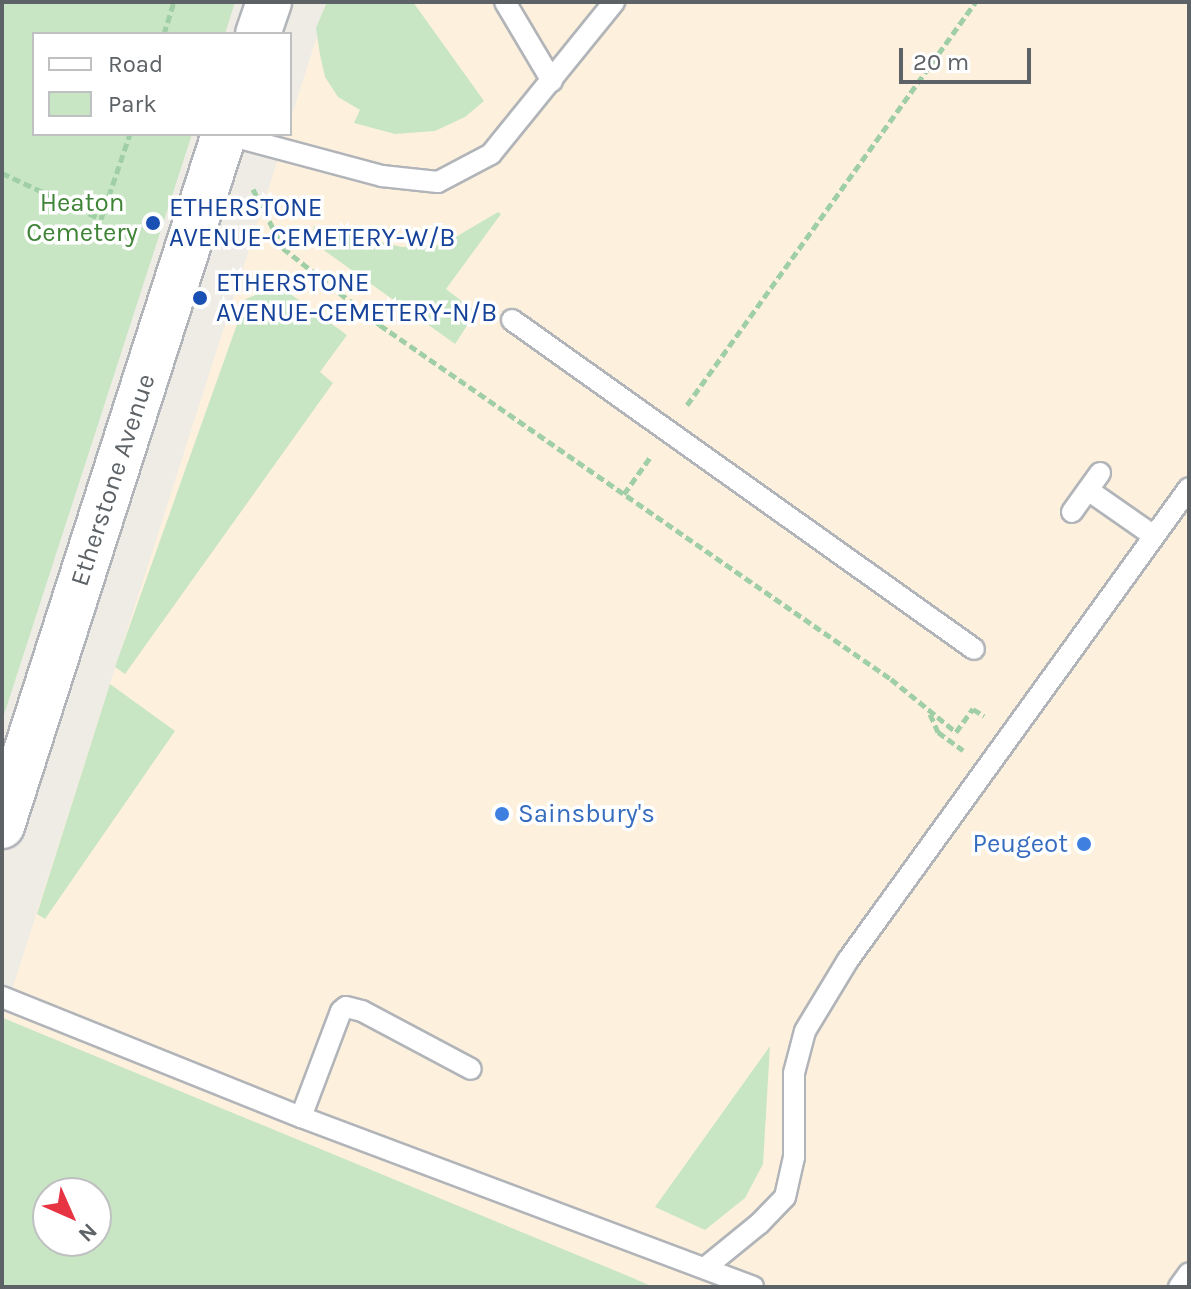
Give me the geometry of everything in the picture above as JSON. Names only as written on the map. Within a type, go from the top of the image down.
[{"type":"street","points":[[259,32],[269,2]]},
{"type":"street","name":"Etherstone Avenue","points":[[2,826],[224,136]]},
{"type":"lane","points":[[505,2],[552,81]]},
{"type":"lane","points":[[232,136],[382,176],[438,182],[491,154],[614,2]]},
{"type":"lane","points":[[512,320],[974,649]]},
{"type":"lane","points":[[1072,512],[1094,482],[1154,536]]},
{"type":"lane","points":[[706,1267],[759,1224],[785,1197],[794,1157],[794,1073],[805,1031],[848,960],[1189,488]]},
{"type":"lane","points":[[2,997],[301,1117],[753,1287]]},
{"type":"lane","points":[[301,1117],[341,1011],[346,1007],[362,1011],[471,1069]]},
{"type":"lane","points":[[1179,1287],[1189,1273]]},
{"type":"path","points":[[165,32],[174,2]]},
{"type":"path","points":[[624,494],[975,2]]},
{"type":"path","points":[[2,173],[101,219],[129,136]]},
{"type":"path","points":[[251,185],[283,248],[380,325],[891,679],[956,732],[973,709],[987,718],[979,729]]},
{"type":"path","points":[[929,712],[938,732],[984,772]]},
{"type":"path","points":[[963,751],[971,740]]},
{"type":"shaded area","points":[[328,2],[1189,2],[1189,1287],[653,1287],[3,1018],[285,136],[292,136],[292,115]]},
{"type":"green space","name":"Heaton Cemetery","points":[[2,2],[235,2],[226,32],[32,32],[32,136],[191,136],[2,721]]},
{"type":"green space","points":[[327,2],[413,2],[484,101],[465,117],[435,131],[395,134],[354,123],[360,110],[338,97],[325,77],[320,55],[316,28]]},
{"type":"green space","points":[[498,212],[501,214],[446,289],[476,312],[455,344],[311,241],[314,226],[402,247],[442,245]]},
{"type":"green space","points":[[278,285],[347,335],[320,372],[333,383],[125,674],[115,667],[246,299]]},
{"type":"green space","points":[[110,684],[175,731],[45,919],[37,914]]},
{"type":"green space","points":[[3,1018],[633,1278],[653,1287],[2,1287]]},
{"type":"green space","points":[[770,1046],[763,1164],[745,1198],[705,1230],[655,1207]]},
{"type":"place","name":"ETHERSTONE AVENUE-CEMETERY-W/B","points":[[153,223]]},
{"type":"place","name":"ETHERSTONE AVENUE-CEMETERY-N/B","points":[[200,298]]},
{"type":"place","name":"Sainsbury's","points":[[502,814]]},
{"type":"place","name":"Peugeot","points":[[1084,844]]}]
